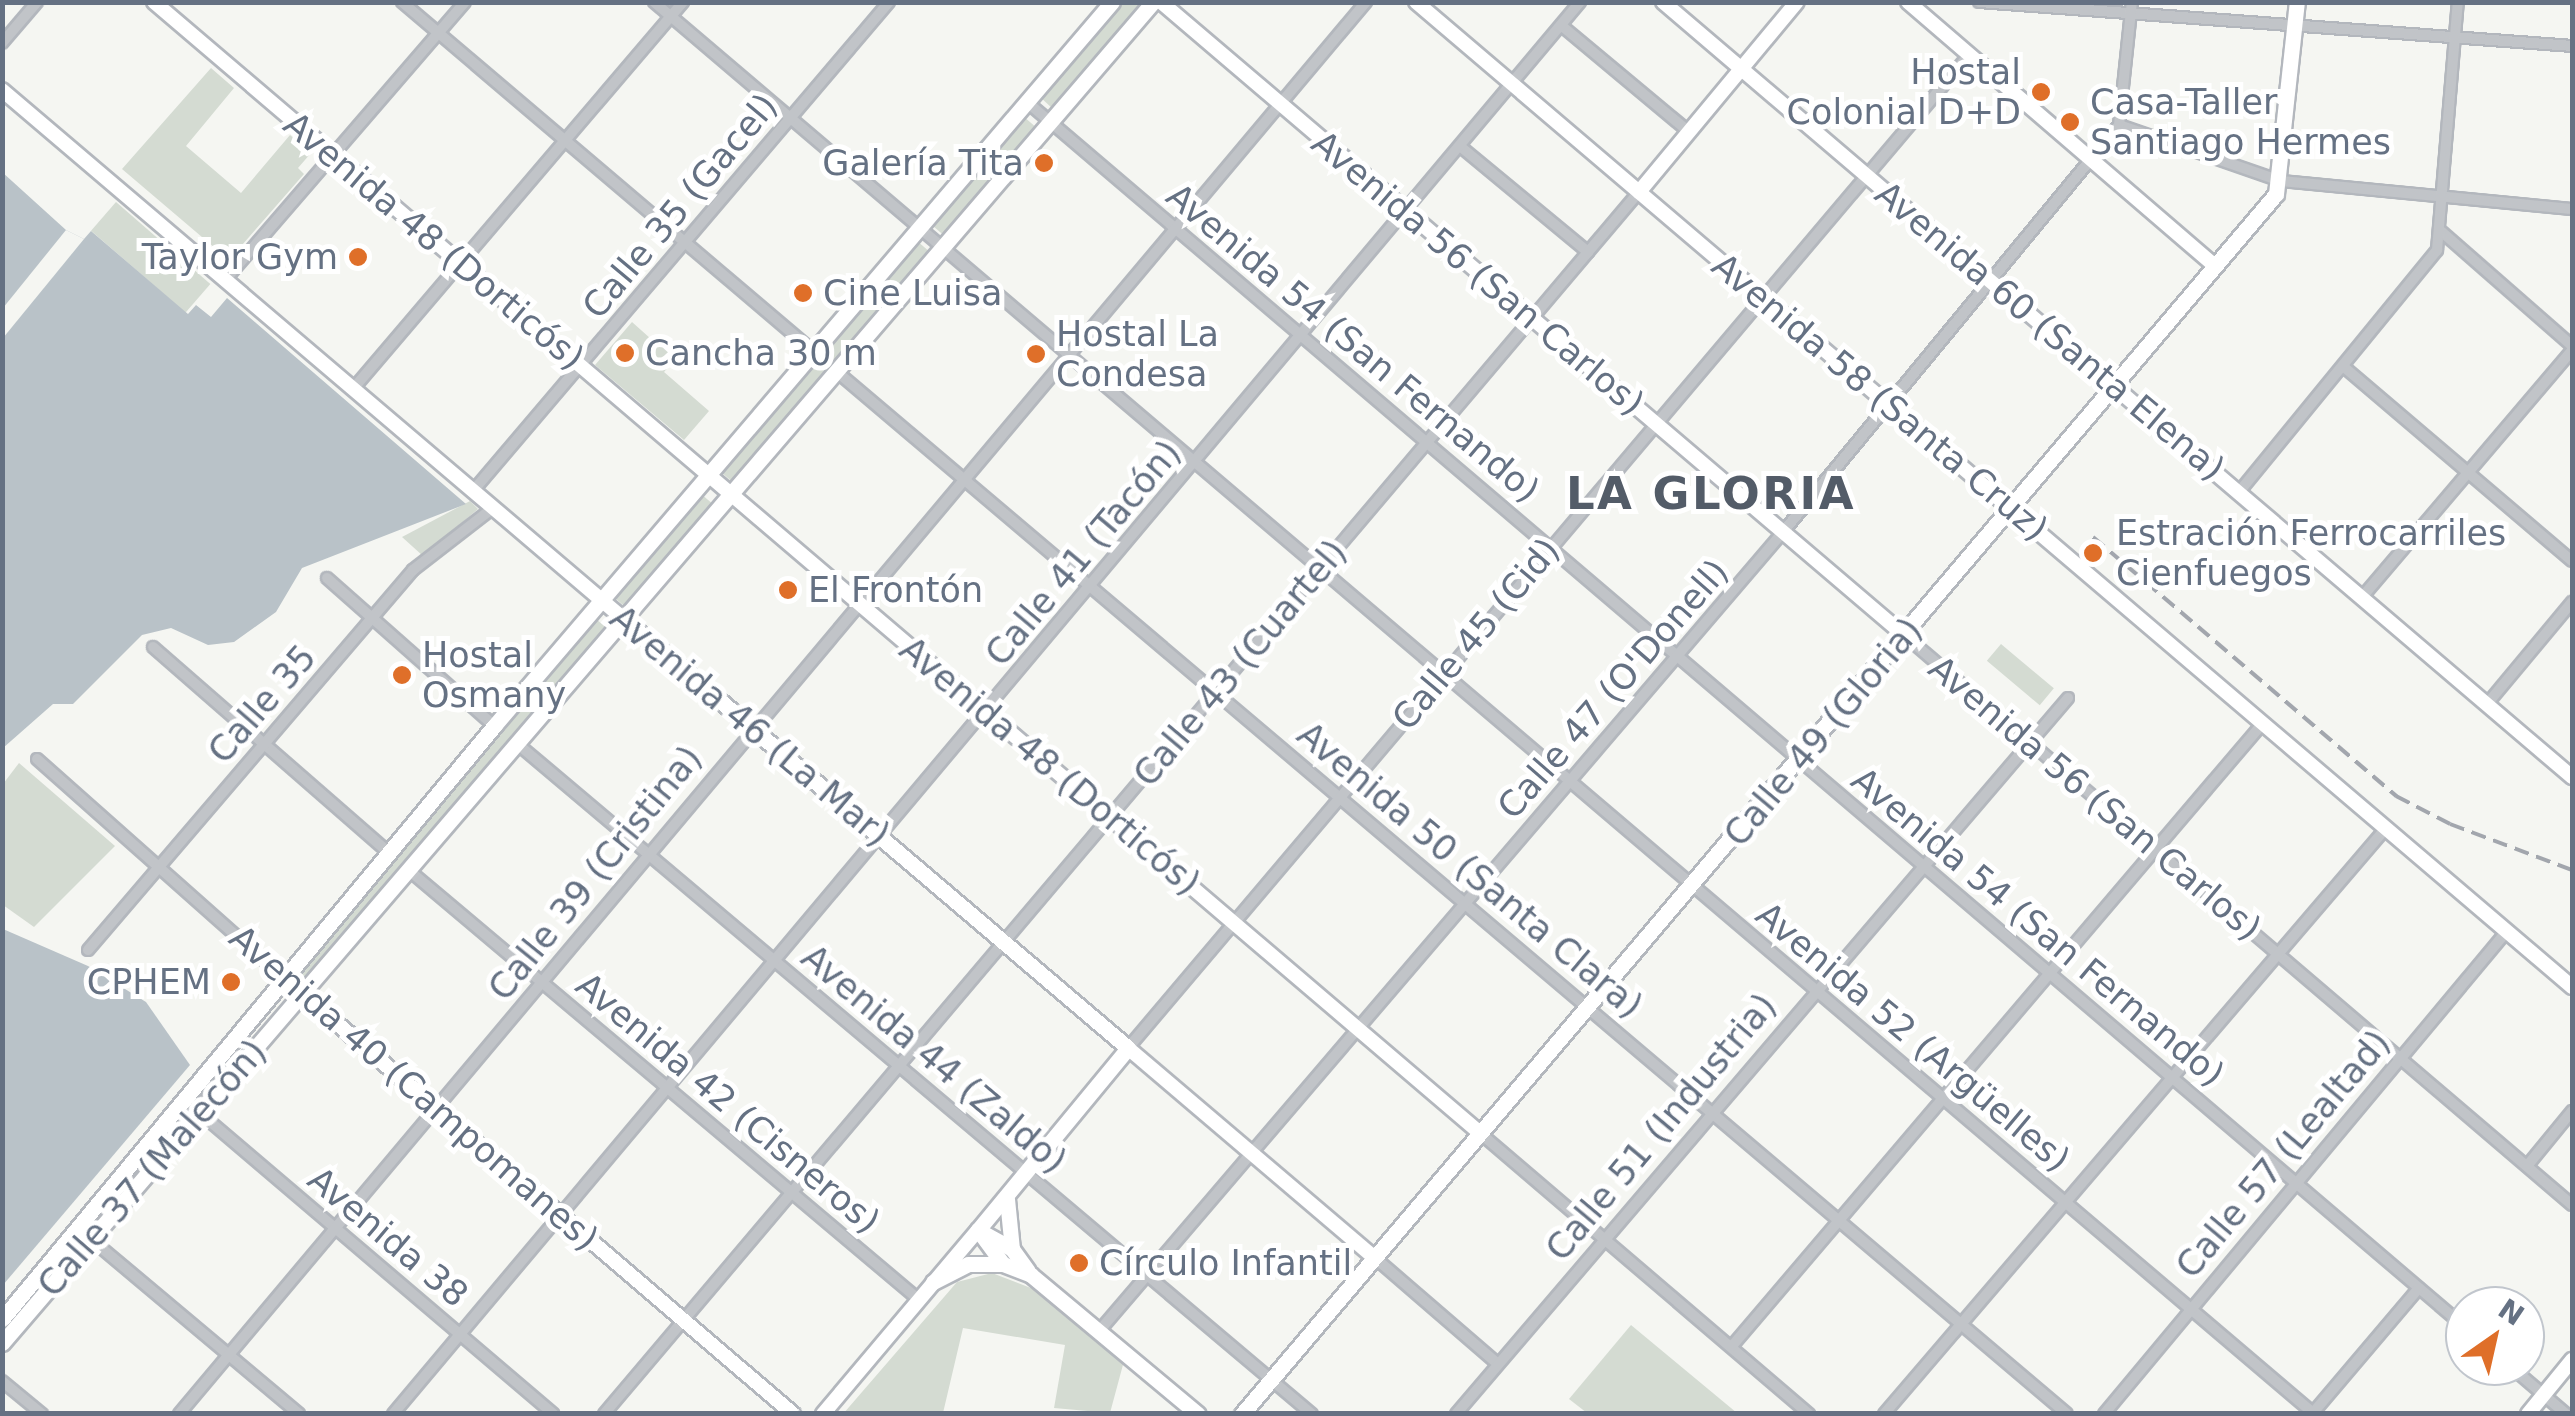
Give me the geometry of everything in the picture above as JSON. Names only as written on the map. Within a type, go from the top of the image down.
[{"type":"main road","name":"Calle 37 (Malecón)","points":[[194,1107],[284,978],[388,852],[1112,2]]},
{"type":"main road","name":"Calle 37 (Malecón)","points":[[2,1343],[85,1234],[194,1107],[304,995],[520,746],[940,246],[1157,2]]},
{"type":"main road","points":[[2281,181],[2296,2]]},
{"type":"main road","name":"Calle 49 (Gloria)","points":[[1246,1411],[1270,1378],[1801,761],[2281,181]]},
{"type":"main road","name":"Avenida 46 (La Mar)","points":[[625,620],[1128,1048]]},
{"type":"main road","name":"Calle 45 (Cid)","points":[[978,1230],[1128,1048]]},
{"type":"main road","points":[[1008,1195],[1004,1218],[1008,1256]]},
{"type":"main road","points":[[978,1230],[1198,1414]]},
{"type":"main road","name":"Calle 37 (Malecón)","points":[[2,1319],[85,1234]]},
{"type":"main road","points":[[934,1282],[968,1264],[1008,1256]]},
{"type":"main road","points":[[1232,1414],[1246,1411]]},
{"type":"street","points":[[2,43],[36,2]]},
{"type":"street","name":"Avenida 48 (Dorticós)","points":[[154,2],[1809,1414]]},
{"type":"street","points":[[402,2],[814,350]]},
{"type":"street","points":[[225,280],[465,2]]},
{"type":"street","name":"Avenida 52 (Argüelles)","points":[[654,2],[2313,1413]]},
{"type":"street","points":[[354,389],[683,2]]},
{"type":"street","name":"Calle 35 (Gacel)","points":[[473,491],[889,2]]},
{"type":"street","name":"Avenida 56 (San Carlos)","points":[[1157,2],[2572,1205]]},
{"type":"street","name":"Calle 39 (Cristina)","points":[[179,1414],[752,726],[1070,356],[1366,2]]},
{"type":"street","name":"Avenida 58 (Santa Cruz)","points":[[1416,2],[2572,987]]},
{"type":"street","name":"Calle 41 (Tacón)","points":[[393,1414],[879,834],[1303,337],[1580,2]]},
{"type":"street","name":"Avenida 60 (Santa Elena)","points":[[1663,2],[2572,776]]},
{"type":"street","name":"Calle 43 (Cuartel)","points":[[604,1414],[1797,2]]},
{"type":"street","points":[[1908,2],[2214,265]]},
{"type":"street","points":[[1979,2],[2132,7],[2456,39],[2572,46]]},
{"type":"street","points":[[2238,492],[2432,260],[2442,232],[2458,2]]},
{"type":"street","points":[[2132,7],[2119,126],[2281,181],[2572,209]]},
{"type":"street","points":[[1562,26],[1689,132]]},
{"type":"street","name":"Calle 45 (Cid)","points":[[1128,1048],[1970,55]]},
{"type":"street","name":"Avenida 46 (La Mar)","points":[[2,90],[625,620]]},
{"type":"street","name":"Avenida 54 (San Fernando)","points":[[1027,102],[2445,1310]]},
{"type":"street","name":"Calle 47 (O'Donell)","points":[[1100,1330],[1783,532],[2119,126]]},
{"type":"street","points":[[1461,147],[1588,252]]},
{"type":"street","points":[[2363,596],[2572,348],[2442,232]]},
{"type":"street","points":[[2344,367],[2572,561]]},
{"type":"street","name":"Avenida 50 (Santa Clara)","points":[[836,371],[2067,1414]]},
{"type":"street","name":"Calle 35","points":[[88,950],[413,570],[493,508]]},
{"type":"street","points":[[326,578],[494,726]]},
{"type":"street","points":[[2488,704],[2572,602]]},
{"type":"street","points":[[153,647],[388,852]]},
{"type":"street","name":"Calle 51 (Industria)","points":[[1456,1414],[1710,1110],[2068,698]]},
{"type":"street","points":[[1732,1346],[2263,723]]},
{"type":"street","name":"Avenida 44 (Zaldo)","points":[[520,746],[1312,1414]]},
{"type":"street","name":"Avenida 40 (Campomanes)","points":[[37,760],[284,978],[793,1414]]},
{"type":"street","points":[[1884,1414],[2386,828]]},
{"type":"street","name":"Avenida 42 (Cisneros)","points":[[410,872],[918,1299]]},
{"type":"street","name":"Calle 57 (Lealtad)","points":[[2104,1414],[2507,931]]},
{"type":"street","name":"Avenida 46 (La Mar)","points":[[1128,1048],[1497,1363]]},
{"type":"street","name":"Avenida 38","points":[[194,1107],[553,1414]]},
{"type":"street","points":[[2527,1166],[2572,1111]]},
{"type":"street","points":[[822,1414],[978,1230]]},
{"type":"street","points":[[85,1234],[299,1414]]},
{"type":"street","points":[[2313,1413],[2418,1288]]},
{"type":"street","points":[[2528,1414],[2572,1360]]},
{"type":"street","points":[[2,1380],[42,1414]]},
{"type":"street","points":[[2534,1386],[2566,1414]]},
{"type":"shaded area","points":[[1117,3],[1144,3],[1053,109],[1039,96]]},
{"type":"shaded area","points":[[211,68],[234,88],[186,146],[241,193],[290,135],[311,153],[298,168],[304,174],[229,260],[122,169]]},
{"type":"shaded area","points":[[1023,116],[1037,128],[943,235],[930,223]]},
{"type":"shaded area","points":[[2,172],[66,230],[84,239],[91,231],[188,314],[196,305],[211,317],[227,298],[466,504],[302,568],[276,612],[234,642],[208,645],[171,628],[142,635],[73,704],[53,704],[3,748]]},
{"type":"shaded area","points":[[116,202],[210,284],[185,313],[91,231]]},
{"type":"shaded area","points":[[916,240],[930,252],[731,480],[717,469]]},
{"type":"shaded area","points":[[632,322],[660,347],[668,339],[682,351],[664,372],[709,411],[684,440],[595,365]]},
{"type":"shaded area","points":[[700,493],[715,506],[627,608],[611,595]]},
{"type":"shaded area","points":[[470,501],[478,509],[423,556],[402,537]]},
{"type":"shaded area","points":[[595,618],[610,631],[312,981],[304,976],[297,969]]},
{"type":"shaded area","points":[[2001,644],[2054,688],[2040,705],[1987,661]]},
{"type":"shaded area","points":[[19,763],[115,846],[34,927],[3,905],[3,784]]},
{"type":"shaded area","points":[[3,929],[88,966],[146,1002],[190,1065],[3,1285]]},
{"type":"shaded area","points":[[992,1273],[1036,1290],[1124,1361],[1110,1413],[1054,1408],[1065,1345],[963,1328],[943,1413],[843,1414],[957,1282]]},
{"type":"shaded area","points":[[1631,1325],[1737,1413],[1587,1413],[1569,1399]]},
{"type":"pier","points":[[66,230],[84,239],[3,338],[3,308]]},
{"type":"railway","points":[[2093,537],[2396,796],[2450,824],[2572,870]]},
{"type":"place","name":"Hostal Colonial D+D","points":[[2041,92]]},
{"type":"place","name":"Casa-Taller Santiago Hermes","points":[[2070,122]]},
{"type":"place","name":"Galería Tita","points":[[1044,163]]},
{"type":"place","name":"Taylor Gym","points":[[358,257]]},
{"type":"place","name":"Cine Luisa","points":[[803,293]]},
{"type":"place","name":"Cancha 30 m","points":[[625,353]]},
{"type":"place","name":"Hostal La Condesa","points":[[1036,354]]},
{"type":"place","name":"Estración Ferrocarriles Cienfuegos","points":[[2093,553]]},
{"type":"place","name":"El Frontón","points":[[788,590]]},
{"type":"place","name":"Hostal Osmany","points":[[402,675]]},
{"type":"place","name":"CPHEM","points":[[231,982]]},
{"type":"place","name":"Círculo Infantil","points":[[1079,1263]]},
{"type":"district","name":"LA GLORIA","points":[[1711,494]]}]
